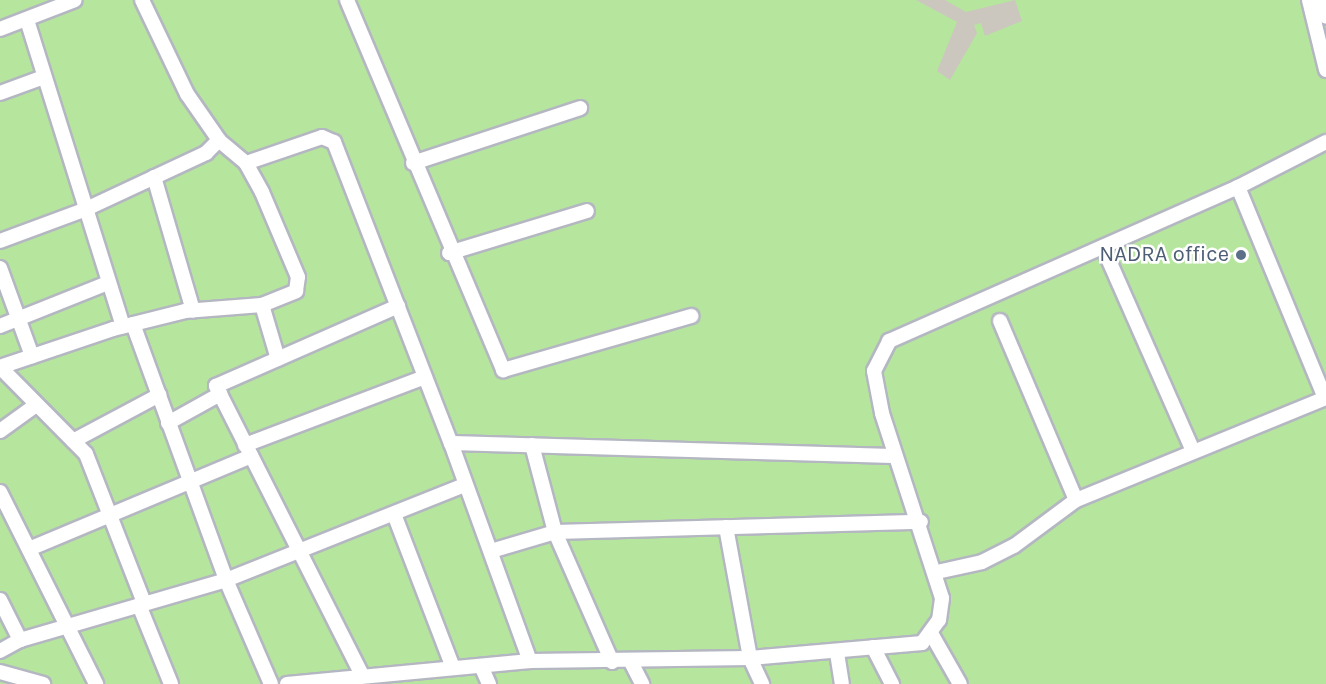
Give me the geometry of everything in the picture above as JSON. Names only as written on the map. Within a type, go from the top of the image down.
[{"type":"street","points":[[0,29],[75,0]]},
{"type":"street","points":[[142,0],[187,94],[219,140],[246,163],[298,277],[296,291],[262,305],[193,310],[128,325],[0,367],[86,454],[112,512],[141,604],[171,684]]},
{"type":"street","points":[[347,0],[449,253],[502,370],[691,316]]},
{"type":"street","points":[[1309,0],[1326,70]]},
{"type":"street","points":[[1322,0],[1326,17]]},
{"type":"street","points":[[27,20],[108,283],[159,395],[226,580],[271,684]]},
{"type":"street","points":[[0,93],[44,77]]},
{"type":"street","points":[[413,163],[580,108]]},
{"type":"street","points":[[246,163],[322,137],[334,142],[451,443],[462,486],[491,551],[530,661]]},
{"type":"street","points":[[0,241],[84,210],[206,153],[219,140]]},
{"type":"street","points":[[960,684],[932,635],[942,598],[921,522],[894,456],[874,371],[889,341],[1238,188],[1326,142]]},
{"type":"street","points":[[154,177],[193,310]]},
{"type":"street","points":[[936,572],[982,562],[1014,546],[1076,500],[1325,398],[1238,188]]},
{"type":"street","points":[[449,253],[587,211]]},
{"type":"street","points":[[1103,247],[1193,451]]},
{"type":"street","points":[[0,268],[32,356]]},
{"type":"street","points":[[0,326],[108,283]]},
{"type":"street","points":[[262,305],[278,359]]},
{"type":"street","points":[[362,675],[216,386],[398,306]]},
{"type":"street","points":[[1000,321],[1076,500]]},
{"type":"street","points":[[28,549],[112,512],[190,482],[248,451],[425,377]]},
{"type":"street","points":[[168,423],[220,394]]},
{"type":"street","points":[[73,441],[159,395]]},
{"type":"street","points":[[0,430],[36,405]]},
{"type":"street","points":[[451,443],[894,456]]},
{"type":"street","points":[[532,445],[555,532],[612,662]]},
{"type":"street","points":[[0,651],[20,640],[69,628],[141,604],[226,580],[299,553],[462,486]]},
{"type":"street","points":[[0,492],[96,684]]},
{"type":"street","points":[[394,514],[453,669]]},
{"type":"street","points":[[491,551],[555,532],[921,522]]},
{"type":"street","points":[[726,527],[750,658],[762,684]]},
{"type":"street","points":[[0,600],[20,640]]},
{"type":"street","points":[[287,684],[362,675],[385,679],[530,661],[631,662],[750,658],[873,647],[898,649],[932,635]]},
{"type":"street","points":[[873,647],[892,684]]},
{"type":"street","points":[[837,652],[842,684]]},
{"type":"street","points":[[631,662],[642,684]]},
{"type":"street","points":[[481,666],[489,684]]},
{"type":"street","points":[[0,672],[17,681],[44,684]]},
{"type":"green space","points":[[0,0],[1326,0],[1326,684],[0,684]]},
{"type":"building","points":[[916,0],[945,0],[966,12],[1015,0],[1022,21],[985,36],[981,23],[974,25],[977,33],[950,80],[937,71],[957,22]]},
{"type":"place","name":"NADRA office","points":[[1241,255]]}]
